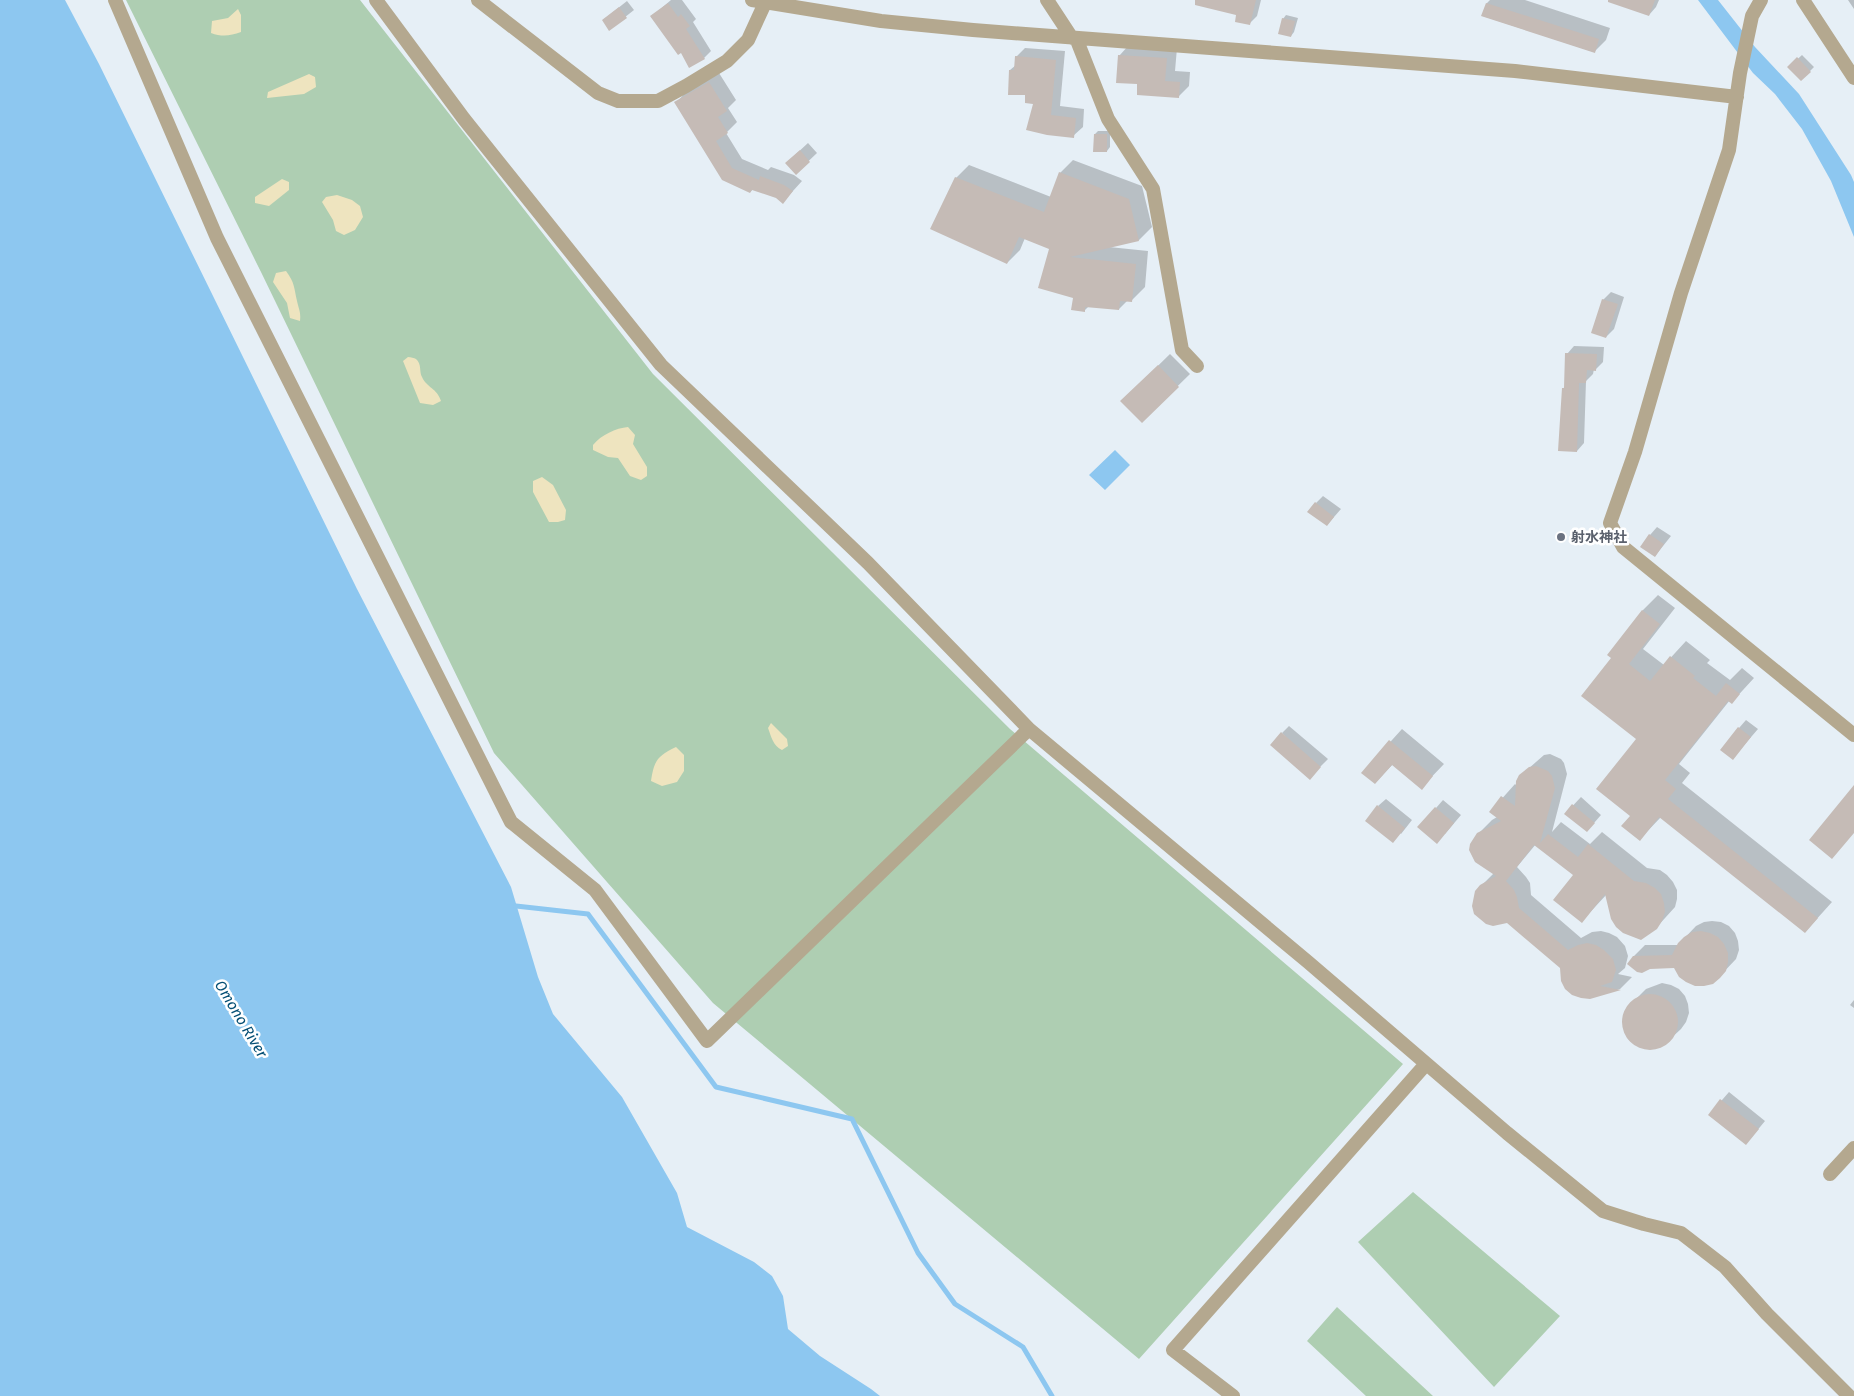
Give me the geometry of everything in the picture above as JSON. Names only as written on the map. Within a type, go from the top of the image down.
[{"type":"street","points":[[115,0],[217,238],[512,822],[595,890],[707,1041],[1029,729]]},
{"type":"street","points":[[376,0],[464,119],[660,365],[868,563],[1029,729],[1308,962],[1507,1133],[1603,1211],[1644,1224],[1681,1232],[1725,1267],[1767,1314],[1849,1396]]},
{"type":"street","points":[[478,0],[598,94],[618,101],[658,101],[728,61],[748,40],[758,1],[882,21],[1074,38],[1515,71],[1737,97]]},
{"type":"street","points":[[1047,0],[1074,38],[1108,119],[1153,189],[1182,350],[1197,366]]},
{"type":"street","points":[[1761,0],[1752,16],[1740,73],[1730,150],[1681,293],[1635,452],[1610,523],[1623,547],[1854,735]]},
{"type":"street","points":[[1803,0],[1854,78]]},
{"type":"street","points":[[1233,1396],[1173,1350],[1426,1064]]},
{"type":"street","points":[[1830,1174],[1854,1148]]},
{"type":"green space","points":[[126,0],[360,0],[653,374],[1010,729],[1403,1064],[1139,1359],[713,1003],[494,753],[261,272]]},
{"type":"green space","points":[[1413,1192],[1560,1316],[1494,1387],[1358,1242]]},
{"type":"green space","points":[[1337,1307],[1433,1396],[1366,1396],[1307,1341]]},
{"type":"sand","points":[[238,9],[241,15],[241,32],[226,36],[211,33],[212,21],[228,18]]},
{"type":"sand","points":[[309,74],[315,77],[316,87],[304,94],[267,98],[268,92]]},
{"type":"sand","points":[[282,179],[289,182],[289,190],[269,206],[255,203],[255,197]]},
{"type":"sand","points":[[337,195],[352,200],[360,206],[363,217],[355,230],[344,235],[336,231],[333,220],[322,202],[326,197]]},
{"type":"sand","points":[[286,271],[294,286],[300,321],[290,318],[287,303],[273,282],[276,273]]},
{"type":"sand","points":[[408,357],[418,361],[424,381],[437,393],[441,401],[433,405],[420,403],[403,361]]},
{"type":"sand","points":[[628,427],[635,435],[633,444],[647,467],[647,476],[641,480],[630,476],[618,458],[608,457],[593,450],[593,445],[604,435],[614,430]]},
{"type":"sand","points":[[542,477],[553,485],[566,510],[565,520],[549,522],[533,492],[533,481]]},
{"type":"sand","points":[[771,723],[787,739],[788,746],[782,750],[776,746],[771,737],[768,728]]},
{"type":"sand","points":[[676,747],[684,755],[684,771],[677,782],[662,786],[651,781],[655,764],[664,753]]},
{"type":"water","name":"Omono River","points":[[0,0],[65,0],[99,64],[357,589],[511,887],[538,977],[553,1014],[622,1097],[677,1193],[687,1227],[754,1262],[772,1276],[783,1296],[788,1329],[820,1356],[880,1396],[0,1396]]},
{"type":"water","points":[[1698,0],[1718,0],[1755,47],[1799,94],[1854,182],[1854,237],[1831,181],[1802,129],[1775,94],[1753,73]]},
{"type":"water","points":[[1115,450],[1130,465],[1105,490],[1089,475]]},
{"type":"building","points":[[1195,0],[1256,0],[1250,25],[1235,22],[1236,15],[1195,5]]},
{"type":"building","points":[[1608,0],[1655,0],[1649,16],[1608,2]]},
{"type":"building","points":[[668,3],[678,17],[681,14],[690,26],[686,29],[705,59],[689,68],[681,53],[678,55],[650,16]]},
{"type":"building","points":[[1486,3],[1599,39],[1595,53],[1481,16]]},
{"type":"building","points":[[619,7],[627,18],[609,31],[602,20]]},
{"type":"building","points":[[1282,18],[1295,21],[1291,37],[1278,34]]},
{"type":"building","points":[[1118,55],[1167,58],[1165,81],[1180,82],[1179,98],[1137,95],[1137,84],[1116,83]]},
{"type":"building","points":[[1015,56],[1056,60],[1051,115],[1076,118],[1074,138],[1026,130],[1033,104],[1025,103],[1025,95],[1008,95],[1009,70],[1014,70]]},
{"type":"building","points":[[1797,57],[1811,72],[1801,81],[1787,67]]},
{"type":"building","points":[[709,82],[727,111],[718,117],[728,133],[716,141],[732,168],[759,180],[760,176],[784,185],[793,191],[783,204],[776,198],[752,190],[750,193],[722,180],[674,102]]},
{"type":"building","points":[[1094,134],[1107,134],[1107,152],[1093,152]]},
{"type":"building","points":[[800,150],[810,162],[796,175],[785,163]]},
{"type":"building","points":[[1059,172],[1129,199],[1139,241],[1070,257],[1136,264],[1132,302],[1120,301],[1119,310],[1085,307],[1085,312],[1071,310],[1073,298],[1038,288],[1049,249],[1019,237],[1007,264],[930,229],[955,177],[1044,212]]},
{"type":"building","points":[[1602,299],[1618,304],[1606,338],[1591,333]]},
{"type":"building","points":[[1565,353],[1597,354],[1596,371],[1587,370],[1586,383],[1579,383],[1577,452],[1558,451]]},
{"type":"building","points":[[1158,365],[1179,387],[1142,423],[1120,401]]},
{"type":"building","points":[[1315,502],[1334,517],[1327,526],[1307,512]]},
{"type":"building","points":[[1649,534],[1664,544],[1655,557],[1640,547]]},
{"type":"building","points":[[1642,610],[1660,624],[1629,664],[1650,681],[1670,656],[1695,676],[1693,678],[1716,696],[1726,683],[1740,694],[1732,704],[1728,701],[1665,780],[1676,789],[1668,799],[1818,918],[1805,933],[1659,817],[1640,841],[1621,826],[1630,816],[1596,789],[1636,739],[1581,696],[1611,658],[1607,655]]},
{"type":"building","points":[[1738,727],[1751,737],[1733,760],[1720,750]]},
{"type":"building","points":[[1281,732],[1321,767],[1310,780],[1270,745]]},
{"type":"building","points":[[1389,740],[1433,776],[1422,790],[1392,765],[1375,784],[1361,773]]},
{"type":"building","points":[[1536,766],[1548,771],[1552,776],[1555,788],[1540,843],[1548,834],[1578,857],[1588,844],[1634,881],[1646,883],[1661,894],[1665,912],[1662,921],[1657,929],[1641,940],[1623,933],[1616,927],[1611,919],[1605,894],[1582,923],[1553,900],[1573,875],[1534,845],[1506,881],[1514,890],[1519,908],[1568,950],[1587,943],[1596,945],[1604,950],[1613,959],[1616,970],[1612,982],[1600,986],[1621,990],[1590,999],[1572,995],[1565,989],[1561,981],[1560,968],[1507,923],[1493,926],[1486,924],[1474,914],[1472,906],[1475,891],[1480,885],[1496,876],[1475,862],[1469,850],[1470,844],[1477,833],[1501,821],[1489,812],[1501,796],[1515,806],[1516,781],[1519,775],[1529,767]]},
{"type":"building","points":[[1854,785],[1854,833],[1832,859],[1809,840]]},
{"type":"building","points":[[1572,804],[1595,823],[1587,832],[1564,814]]},
{"type":"building","points":[[1377,805],[1405,828],[1393,843],[1365,821]]},
{"type":"building","points":[[1435,807],[1454,823],[1437,844],[1417,827]]},
{"type":"building","points":[[1701,931],[1718,937],[1728,953],[1726,971],[1713,984],[1695,986],[1679,977],[1674,968],[1650,969],[1642,973],[1637,972],[1627,964],[1633,956],[1672,955],[1678,943],[1684,937],[1692,932]]},
{"type":"building","points":[[1650,994],[1670,1002],[1678,1022],[1670,1042],[1650,1050],[1630,1042],[1622,1022],[1630,1002]]},
{"type":"building","points":[[1720,1099],[1759,1129],[1746,1145],[1708,1115]]},
{"type":"waterway","points":[[516,906],[588,914],[716,1087],[852,1119],[918,1253],[955,1304],[1023,1347],[1052,1396]]},
{"type":"place","name":"射水神社","points":[[1561,537]]}]
